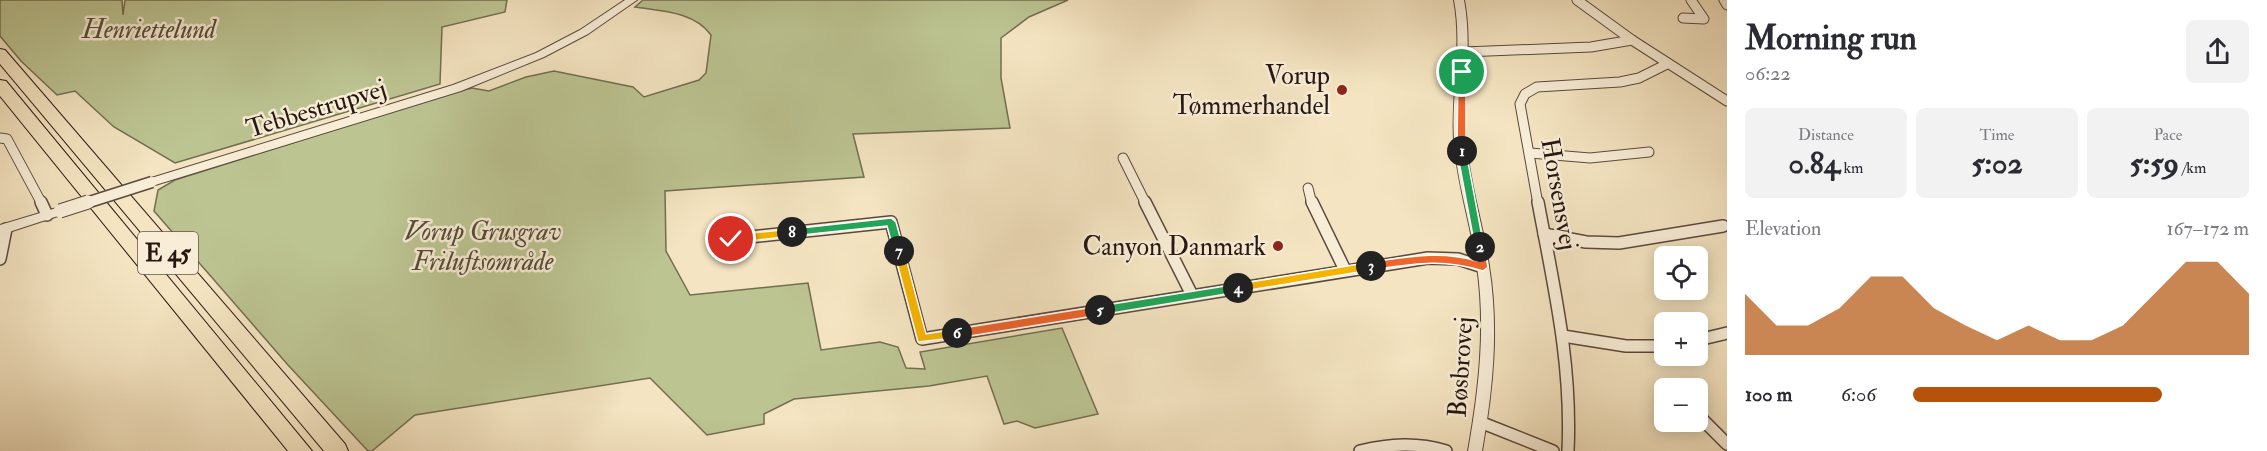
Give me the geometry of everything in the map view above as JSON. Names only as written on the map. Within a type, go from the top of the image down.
[{"type":"highway","name":"E 45","points":[[0,54],[337,451]]},
{"type":"highway","name":"E 45","points":[[0,85],[301,451]]},
{"type":"street","name":"Tebbestrupvej","points":[[3,229],[477,81],[540,55],[584,32],[632,0]]},
{"type":"street","name":"Bøsbrovej","points":[[1459,0],[1462,12],[1464,52],[1460,140],[1483,267],[1490,340],[1475,451]]},
{"type":"street","points":[[1577,0],[1667,64],[1727,101]]},
{"type":"street","points":[[1683,18],[1704,19],[1691,0]]},
{"type":"street","points":[[1724,0],[1727,5]]},
{"type":"street","points":[[1464,52],[1581,47],[1632,40]]},
{"type":"street","name":"Horsensvej","points":[[1568,451],[1570,406],[1563,336],[1520,104],[1525,94],[1537,87],[1630,80],[1667,64]]},
{"type":"street","points":[[0,138],[7,139],[26,170],[47,215]]},
{"type":"street","points":[[1530,153],[1565,160],[1587,160],[1649,152]]},
{"type":"street","points":[[1123,158],[1192,296]]},
{"type":"street","points":[[1308,188],[1313,208],[1345,270]]},
{"type":"street","points":[[731,239],[891,222],[922,339],[1428,258],[1458,259],[1483,267]]},
{"type":"street","points":[[1544,234],[1586,242],[1619,243],[1723,226]]},
{"type":"street","points":[[0,259],[3,229]]},
{"type":"street","points":[[1708,338],[1727,333]]},
{"type":"street","points":[[1563,336],[1610,345],[1645,349],[1654,348]]},
{"type":"street","points":[[1480,422],[1553,451]]},
{"type":"street","points":[[1708,425],[1727,444]]},
{"type":"street","points":[[1360,451],[1394,443],[1416,444],[1446,451]]},
{"type":"green space","name":"Henriettelund","points":[[0,0],[122,0],[123,15],[125,0],[507,0],[505,12],[442,27],[440,84],[175,163],[114,127],[75,91],[57,95],[21,61],[0,36]]},
{"type":"green space","name":"Vorup Grusgrav Friluftsområde","points":[[643,0],[1068,0],[1029,17],[1001,38],[1001,78],[1010,128],[853,134],[864,177],[665,191],[666,251],[690,295],[808,283],[821,350],[880,342],[898,347],[906,368],[925,369],[920,352],[1062,328],[1098,414],[1035,428],[1017,421],[1004,424],[987,376],[929,386],[794,399],[764,414],[764,424],[707,435],[650,378],[415,415],[372,451],[368,451],[288,365],[154,211],[158,190],[175,180],[447,94],[472,88],[489,91],[526,77],[554,71],[633,87],[644,97],[699,80],[706,73],[711,35],[696,21],[687,17],[635,7]]},
{"type":"place","name":"Vorup Tømmerhandel","points":[[1342,90]]},
{"type":"place","name":"Canyon Danmark","points":[[1278,246]]},
{"type":"route","points":[[731,239],[891,222],[922,339],[1428,258],[1458,259],[1483,267],[1460,140],[1462,72]]}]
